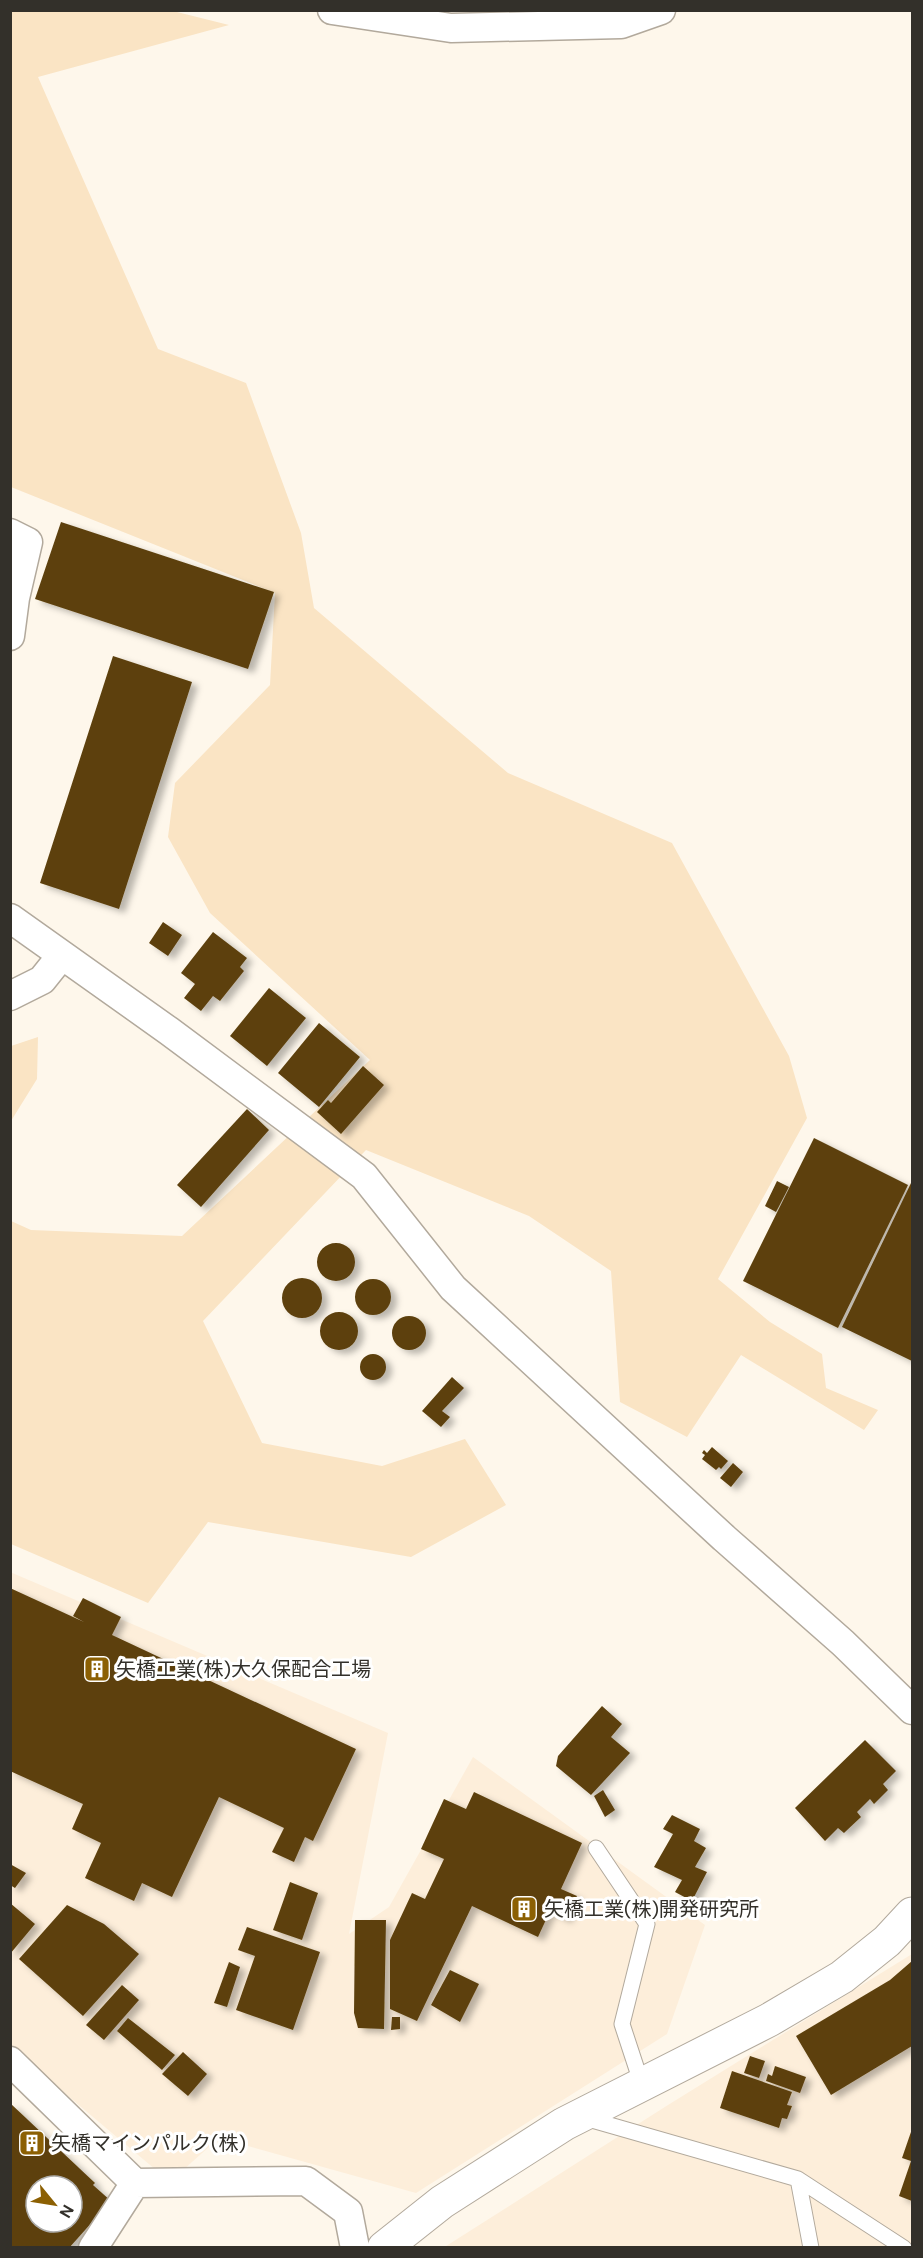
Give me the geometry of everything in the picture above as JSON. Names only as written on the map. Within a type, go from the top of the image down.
[{"type":"street","points":[[332,10],[451,28],[621,24],[661,10]]},
{"type":"street","points":[[10,533],[28,542],[15,598],[10,636]]},
{"type":"street","points":[[10,918],[169,1031],[364,1176],[453,1288],[724,1538],[843,1643],[912,1710]]},
{"type":"street","points":[[10,996],[42,980],[62,955]]},
{"type":"street","points":[[384,2247],[442,2202],[564,2124],[769,2020],[842,1977],[887,1941],[912,1914]]},
{"type":"street","points":[[10,2061],[135,2183],[306,2181],[348,2212],[355,2247]]},
{"type":"street","points":[[93,2247],[135,2183]]},
{"type":"lane","points":[[596,1848],[647,1924],[622,2025],[642,2085]]},
{"type":"lane","points":[[580,2116],[798,2179],[904,2247]]},
{"type":"lane","points":[[798,2179],[811,2247]]},
{"type":"shaded area","points":[[11,11],[173,11],[229,25],[38,77],[158,349],[246,383],[301,533],[314,608],[508,773],[672,843],[789,1056],[807,1118],[718,1279],[770,1322],[822,1354],[826,1388],[878,1410],[864,1430],[741,1355],[687,1437],[620,1402],[611,1271],[529,1216],[366,1150],[203,1321],[262,1443],[382,1466],[465,1439],[506,1505],[411,1557],[208,1522],[148,1603],[11,1544],[11,1221],[31,1230],[182,1236],[370,1060],[210,913],[168,837],[175,783],[270,685],[275,593],[11,487]]},
{"type":"shaded area","points":[[38,1037],[37,1079],[11,1121],[11,1046]]},
{"type":"shaded area","points":[[10,1572],[388,1733],[349,1934],[389,1907],[473,1757],[705,1925],[667,2034],[416,2193],[219,2138],[183,2170],[156,2170],[11,2048]]},
{"type":"shaded area","points":[[912,1954],[912,2247],[443,2248],[668,2105]]},
{"type":"building","points":[[61,522],[274,592],[248,669],[35,599]]},
{"type":"building","points":[[113,656],[192,682],[119,909],[40,883]]},
{"type":"building","points":[[163,922],[182,935],[168,956],[149,943]]},
{"type":"building","points":[[213,932],[247,958],[240,967],[244,971],[220,1001],[213,996],[201,1011],[184,998],[195,984],[181,973]]},
{"type":"building","points":[[269,988],[306,1018],[267,1066],[230,1036]]},
{"type":"building","points":[[319,1023],[360,1057],[319,1107],[278,1073]]},
{"type":"building","points":[[363,1066],[384,1085],[341,1134],[317,1112],[328,1100],[331,1103]]},
{"type":"building","points":[[247,1109],[269,1130],[201,1207],[177,1185]]},
{"type":"building","points":[[814,1138],[908,1185],[838,1328],[743,1281]]},
{"type":"building","points":[[777,1181],[789,1187],[776,1212],[765,1206]]},
{"type":"building","points":[[912,1184],[912,1361],[842,1327]]},
{"type":"building","points":[[336,1243],[350,1248],[355,1262],[350,1276],[336,1281],[322,1276],[317,1262],[322,1248]]},
{"type":"building","points":[[302,1278],[310,1279],[316,1284],[321,1290],[321,1306],[316,1312],[310,1317],[302,1318],[294,1317],[288,1312],[283,1306],[282,1298],[283,1290],[288,1284],[294,1279]]},
{"type":"building","points":[[373,1279],[386,1284],[391,1297],[386,1310],[373,1315],[360,1310],[355,1297],[360,1284]]},
{"type":"building","points":[[339,1312],[352,1318],[358,1331],[352,1344],[339,1350],[326,1344],[320,1331],[326,1318]]},
{"type":"building","points":[[409,1316],[421,1321],[426,1333],[421,1345],[409,1350],[397,1345],[392,1333],[397,1321]]},
{"type":"building","points":[[373,1354],[382,1358],[386,1367],[382,1376],[373,1380],[364,1376],[360,1367],[364,1358]]},
{"type":"building","points":[[452,1377],[464,1388],[442,1411],[450,1417],[441,1427],[422,1411]]},
{"type":"building","points":[[712,1447],[728,1461],[721,1469],[719,1467],[716,1470],[702,1459],[705,1455],[702,1453],[704,1450],[707,1453]]},
{"type":"building","points":[[733,1463],[743,1472],[731,1487],[720,1478]]},
{"type":"building","name":"矢橋工業(株)大久保配合工場","points":[[10,1588],[84,1622],[73,1616],[83,1598],[121,1617],[112,1635],[356,1749],[313,1841],[305,1837],[294,1862],[272,1852],[284,1828],[219,1797],[172,1897],[142,1883],[134,1901],[85,1878],[101,1843],[72,1829],[83,1804],[10,1771]]},
{"type":"building","points":[[602,1706],[622,1724],[611,1737],[630,1753],[591,1795],[556,1766],[558,1756]]},
{"type":"building","points":[[865,1740],[896,1771],[883,1784],[888,1790],[874,1804],[870,1799],[857,1812],[861,1817],[844,1833],[838,1828],[825,1841],[795,1808]]},
{"type":"building","points":[[603,1790],[615,1810],[605,1817],[594,1796]]},
{"type":"building","name":"矢橋工業(株)開発研究所","points":[[474,1792],[582,1843],[561,1889],[577,1896],[566,1919],[550,1911],[538,1937],[472,1906],[417,2021],[390,2009],[390,1940],[412,1893],[425,1899],[444,1859],[421,1849],[444,1799],[466,1809]]},
{"type":"building","points":[[672,1815],[700,1829],[694,1841],[706,1848],[695,1867],[707,1872],[692,1901],[675,1892],[682,1880],[654,1867],[673,1834],[663,1829]]},
{"type":"building","points":[[10,1864],[26,1873],[15,1888],[10,1885]]},
{"type":"building","points":[[290,1882],[318,1893],[302,1940],[273,1930]]},
{"type":"building","points":[[10,1903],[35,1924],[10,1954]]},
{"type":"building","points":[[67,1905],[104,1924],[139,1954],[83,2016],[19,1959]]},
{"type":"building","points":[[355,1920],[386,1920],[384,2029],[358,2028],[354,2013]]},
{"type":"building","points":[[247,1927],[320,1952],[293,2030],[236,2010],[255,1956],[238,1950]]},
{"type":"building","points":[[912,1961],[912,2046],[831,2095],[796,2036],[890,1980]]},
{"type":"building","points":[[229,1962],[240,1967],[227,2007],[214,2003]]},
{"type":"building","points":[[450,1970],[479,1984],[460,2022],[431,2005]]},
{"type":"building","points":[[122,1985],[139,2000],[104,2040],[86,2025]]},
{"type":"building","points":[[392,2017],[400,2017],[400,2029],[391,2030]]},
{"type":"building","points":[[128,2018],[175,2055],[162,2070],[117,2031]]},
{"type":"building","points":[[183,2052],[207,2074],[188,2096],[162,2074]]},
{"type":"building","points":[[750,2056],[765,2061],[759,2078],[744,2073]]},
{"type":"building","points":[[775,2066],[806,2077],[800,2093],[766,2081],[768,2074],[772,2076]]},
{"type":"building","points":[[732,2071],[792,2092],[787,2105],[792,2106],[787,2119],[782,2118],[779,2128],[720,2108]]},
{"type":"building","name":"矢橋マインパルク(株)","points":[[10,2103],[95,2183],[93,2185],[111,2201],[84,2231],[84,2174],[24,2174],[24,2234],[82,2234],[69,2248],[10,2248]]},
{"type":"building","points":[[912,2129],[912,2201],[899,2196],[911,2161],[902,2158]]},
{"type":"place","name":"矢橋工業(株)大久保配合工場","points":[[97,1669]]},
{"type":"place","name":"矢橋工業(株)開発研究所","points":[[524,1909]]},
{"type":"place","name":"矢橋マインパルク(株)","points":[[32,2143]]}]
